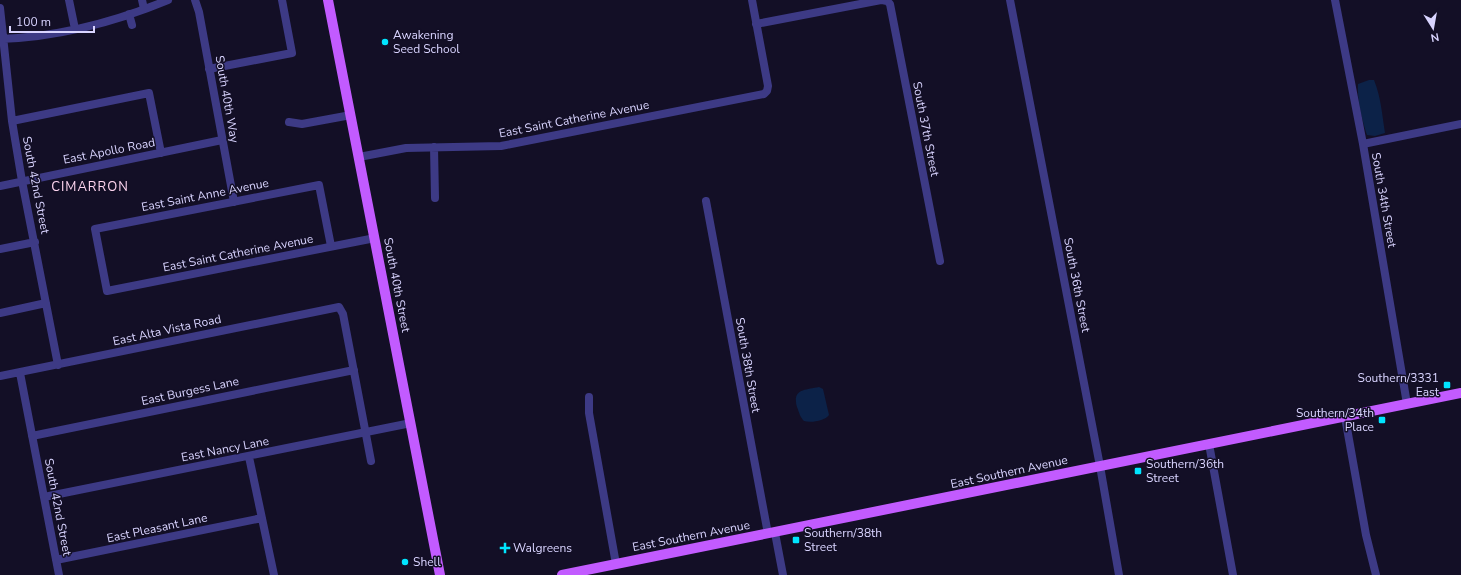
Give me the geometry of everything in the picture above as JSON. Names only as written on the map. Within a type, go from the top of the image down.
[{"type":"main road","name":"South 40th Street","points":[[328,0],[440,575]]},
{"type":"main road","name":"East Southern Avenue","points":[[562,575],[1461,393]]},
{"type":"street","points":[[69,0],[75,29]]},
{"type":"street","points":[[142,0],[144,10]]},
{"type":"street","points":[[2,39],[42,35],[75,29],[144,10],[168,0]]},
{"type":"street","name":"South 40th Way","points":[[195,0],[199,12],[234,202]]},
{"type":"street","points":[[210,69],[292,53],[282,0]]},
{"type":"street","points":[[752,0],[756,24],[883,0]]},
{"type":"street","name":"South 37th Street","points":[[883,0],[890,4],[940,261]]},
{"type":"street","name":"South 36th Street","points":[[1010,0],[1100,466],[1119,575]]},
{"type":"street","name":"South 34th Street","points":[[1335,0],[1363,144],[1407,404]]},
{"type":"street","name":"South 42nd Street","points":[[0,8],[2,39],[12,121],[22,181],[58,365]]},
{"type":"street","points":[[129,14],[132,25]]},
{"type":"street","name":"East Saint Catherine Avenue","points":[[359,157],[406,148],[501,146],[764,94],[767,91],[768,86],[756,24]]},
{"type":"street","points":[[12,121],[149,93],[160,153]]},
{"type":"street","points":[[288,122],[302,124],[351,114]]},
{"type":"street","points":[[1363,144],[1461,124]]},
{"type":"street","name":"East Apollo Road","points":[[0,186],[222,140]]},
{"type":"street","points":[[434,147],[435,198]]},
{"type":"street","name":"East Saint Anne Avenue","points":[[107,291],[95,229],[319,185],[331,246]]},
{"type":"street","name":"South 38th Street","points":[[706,201],[771,533],[783,575]]},
{"type":"street","name":"East Saint Catherine Avenue","points":[[107,291],[375,238]]},
{"type":"street","points":[[0,249],[35,242]]},
{"type":"street","points":[[0,312],[46,303]]},
{"type":"street","name":"East Alta Vista Road","points":[[0,376],[339,307],[343,314],[354,370]]},
{"type":"street","points":[[354,370],[371,461]]},
{"type":"street","name":"East Burgess Lane","points":[[32,436],[354,370]]},
{"type":"street","name":"South 42nd Street","points":[[20,373],[59,575]]},
{"type":"street","points":[[589,397],[589,413],[616,564]]},
{"type":"street","points":[[1345,416],[1366,535],[1376,575]]},
{"type":"street","name":"East Nancy Lane","points":[[44,497],[249,457],[411,423]]},
{"type":"street","points":[[1209,444],[1233,575]]},
{"type":"street","points":[[249,457],[274,575]]},
{"type":"street","name":"East Pleasant Lane","points":[[56,560],[262,518]]},
{"type":"water","points":[[1369,80],[1374,80],[1376,86],[1385,133],[1375,136],[1367,135],[1358,97],[1358,84]]},
{"type":"water","points":[[819,387],[823,389],[829,415],[818,421],[804,421],[797,407],[796,397],[801,391]]},
{"type":"place","name":"Awakening Seed School","points":[[385,42]]},
{"type":"place","name":"Southern/3331 East","points":[[1447,385]]},
{"type":"place","name":"Southern/34th Place","points":[[1382,420]]},
{"type":"place","name":"Southern/36th Street","points":[[1138,471]]},
{"type":"place","name":"Southern/38th Street","points":[[796,540]]},
{"type":"place","name":"Walgreens","points":[[505,548]]},
{"type":"place","name":"Shell","points":[[405,562]]},
{"type":"district","name":"CIMARRON","points":[[90,187]]}]
